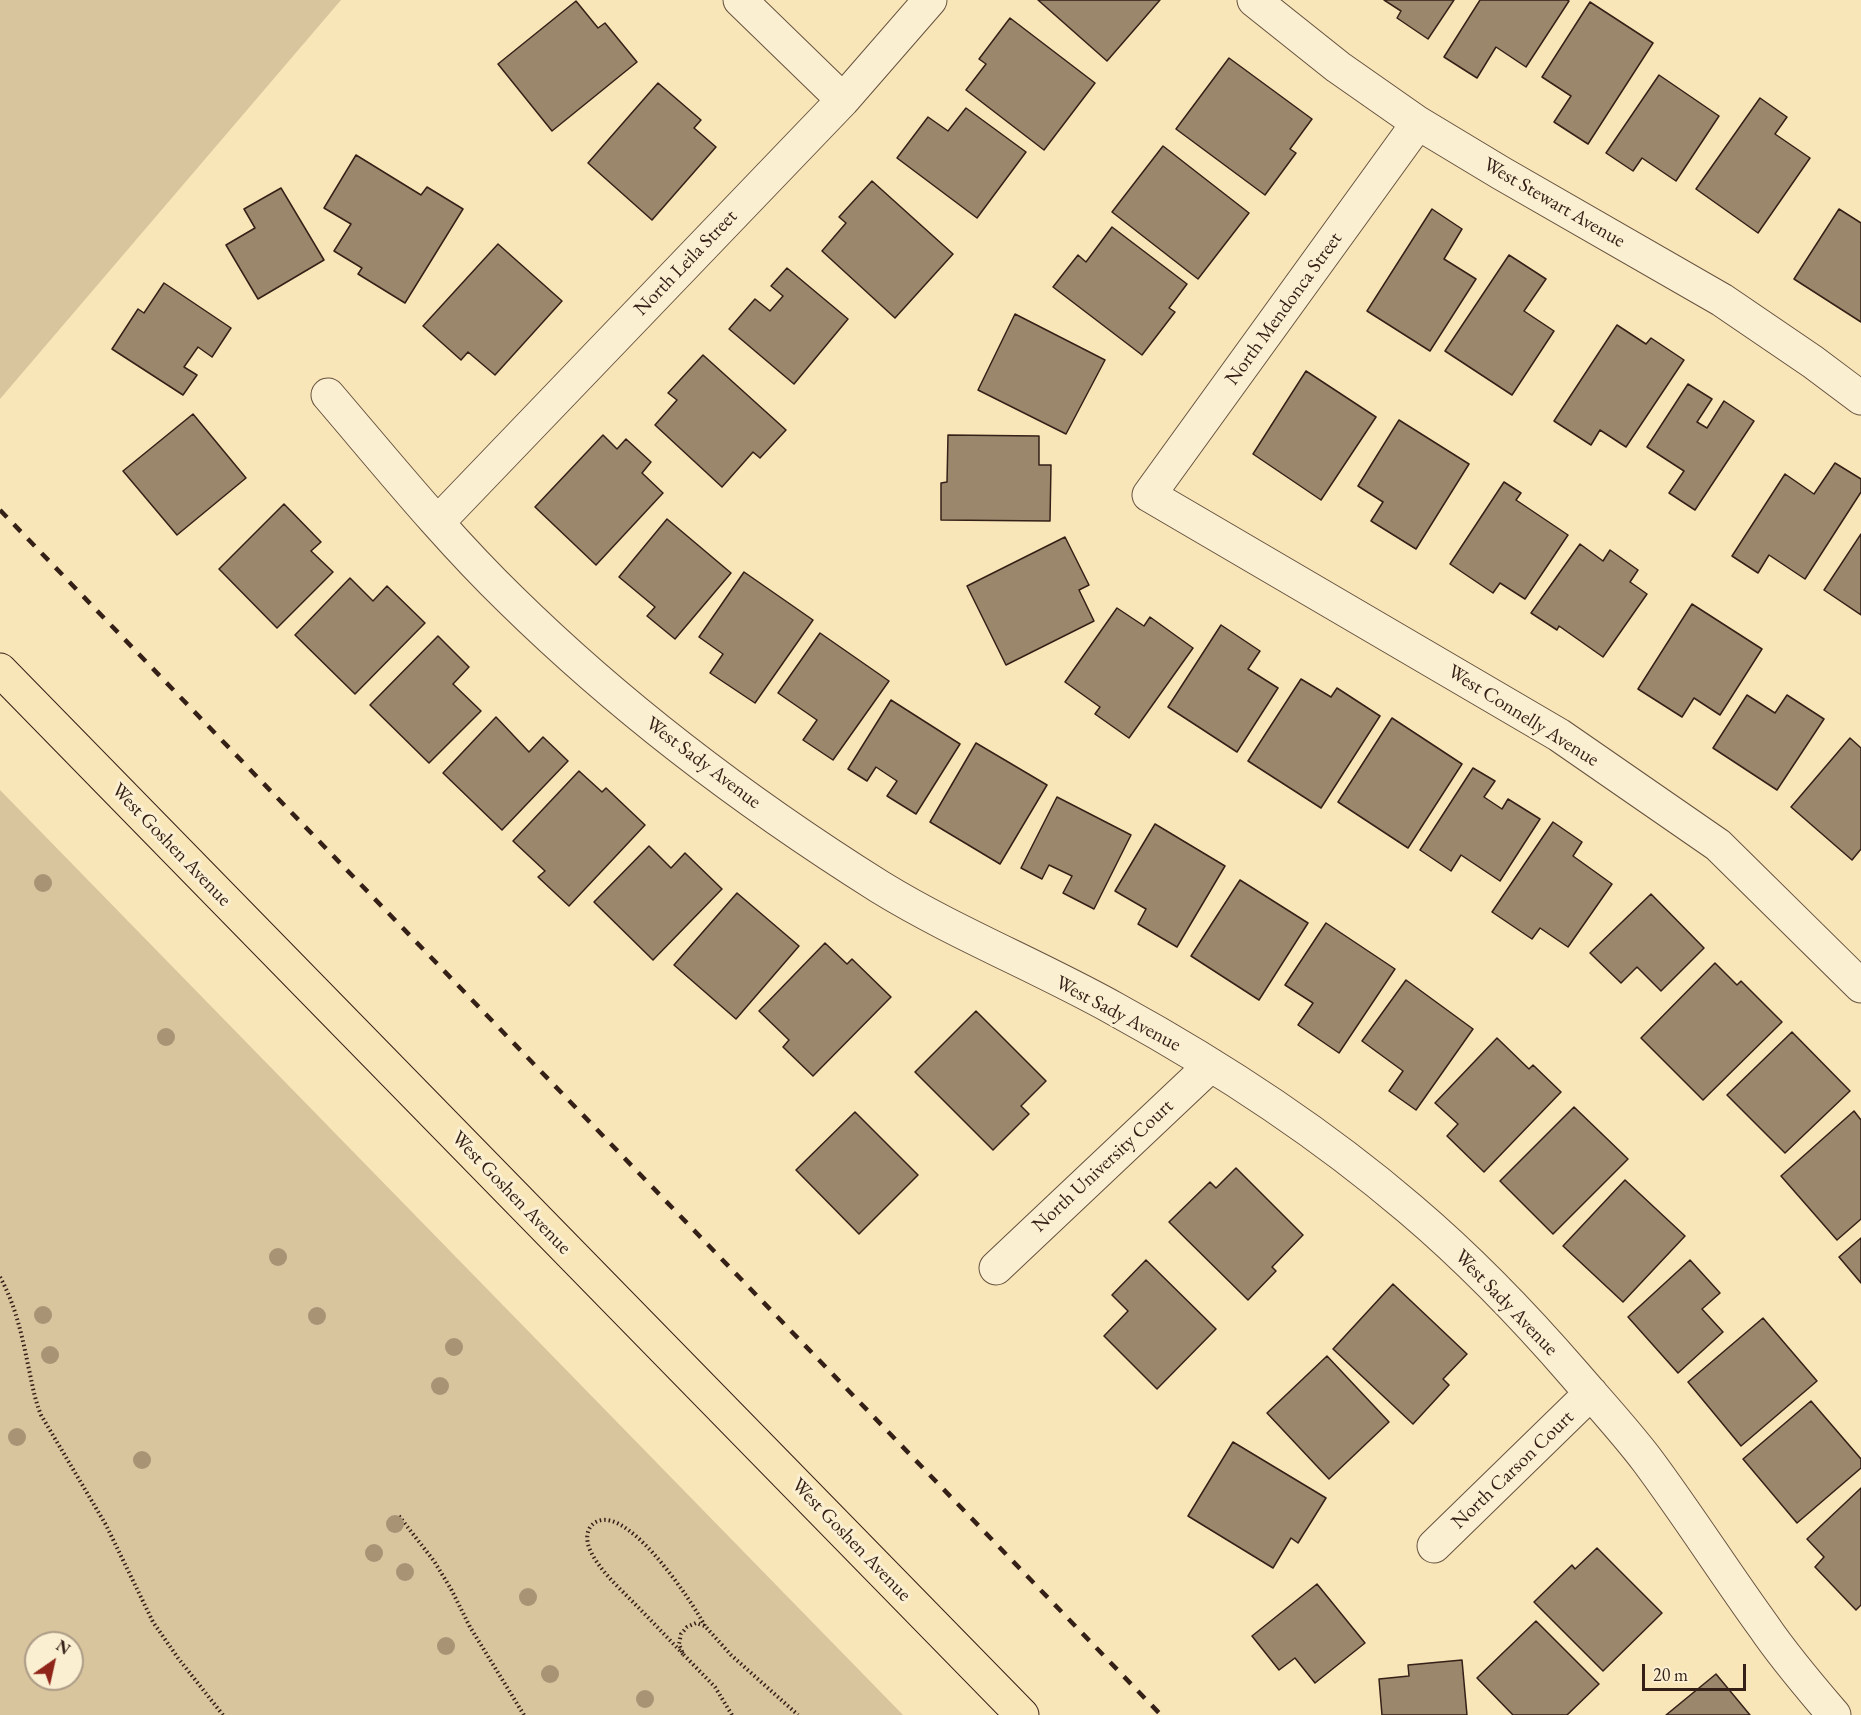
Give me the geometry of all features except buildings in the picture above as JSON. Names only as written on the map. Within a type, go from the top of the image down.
[{"type":"main road","name":"West Goshen Avenue","points":[[0,670],[1022,1715]]},
{"type":"street","points":[[740,0],[843,100]]},
{"type":"street","name":"North Leila Street","points":[[438,522],[843,100],[930,0]]},
{"type":"street","name":"West Stewart Avenue","points":[[1254,0],[1338,67],[1418,123],[1722,300],[1861,398]]},
{"type":"street","name":"North Mendonca Street","points":[[1149,495],[1418,123]]},
{"type":"street","name":"West Sady Avenue","points":[[328,395],[438,522],[510,599],[588,672],[672,742],[780,822],[885,890],[996,950],[1113,1007],[1211,1065],[1310,1131],[1409,1208],[1482,1275],[1544,1339],[1644,1456],[1766,1630],[1834,1715]]},
{"type":"street","name":"West Connelly Avenue","points":[[1149,495],[1559,735],[1718,845],[1861,986]]},
{"type":"street","name":"North University Court","points":[[996,1268],[1211,1065]]},
{"type":"street","name":"North Carson Court","points":[[1434,1546],[1591,1393]]},
{"type":"path","points":[[0,1277],[16,1317],[34,1398],[41,1414],[111,1534],[153,1622],[223,1715]]},
{"type":"path","points":[[399,1516],[434,1561],[470,1628],[524,1715]]},
{"type":"path","points":[[732,1715],[715,1688],[597,1563],[587,1541],[593,1524],[609,1520],[618,1522],[629,1529],[659,1560],[689,1599],[705,1626],[736,1660],[798,1715]]},
{"type":"path","points":[[683,1654],[679,1644],[681,1634],[687,1627],[696,1623],[705,1626]]},
{"type":"shaded area","points":[[0,0],[341,0],[0,399]]},
{"type":"shaded area","points":[[0,790],[903,1715],[0,1715]]},
{"type":"railway","points":[[0,510],[1161,1715]]}]
